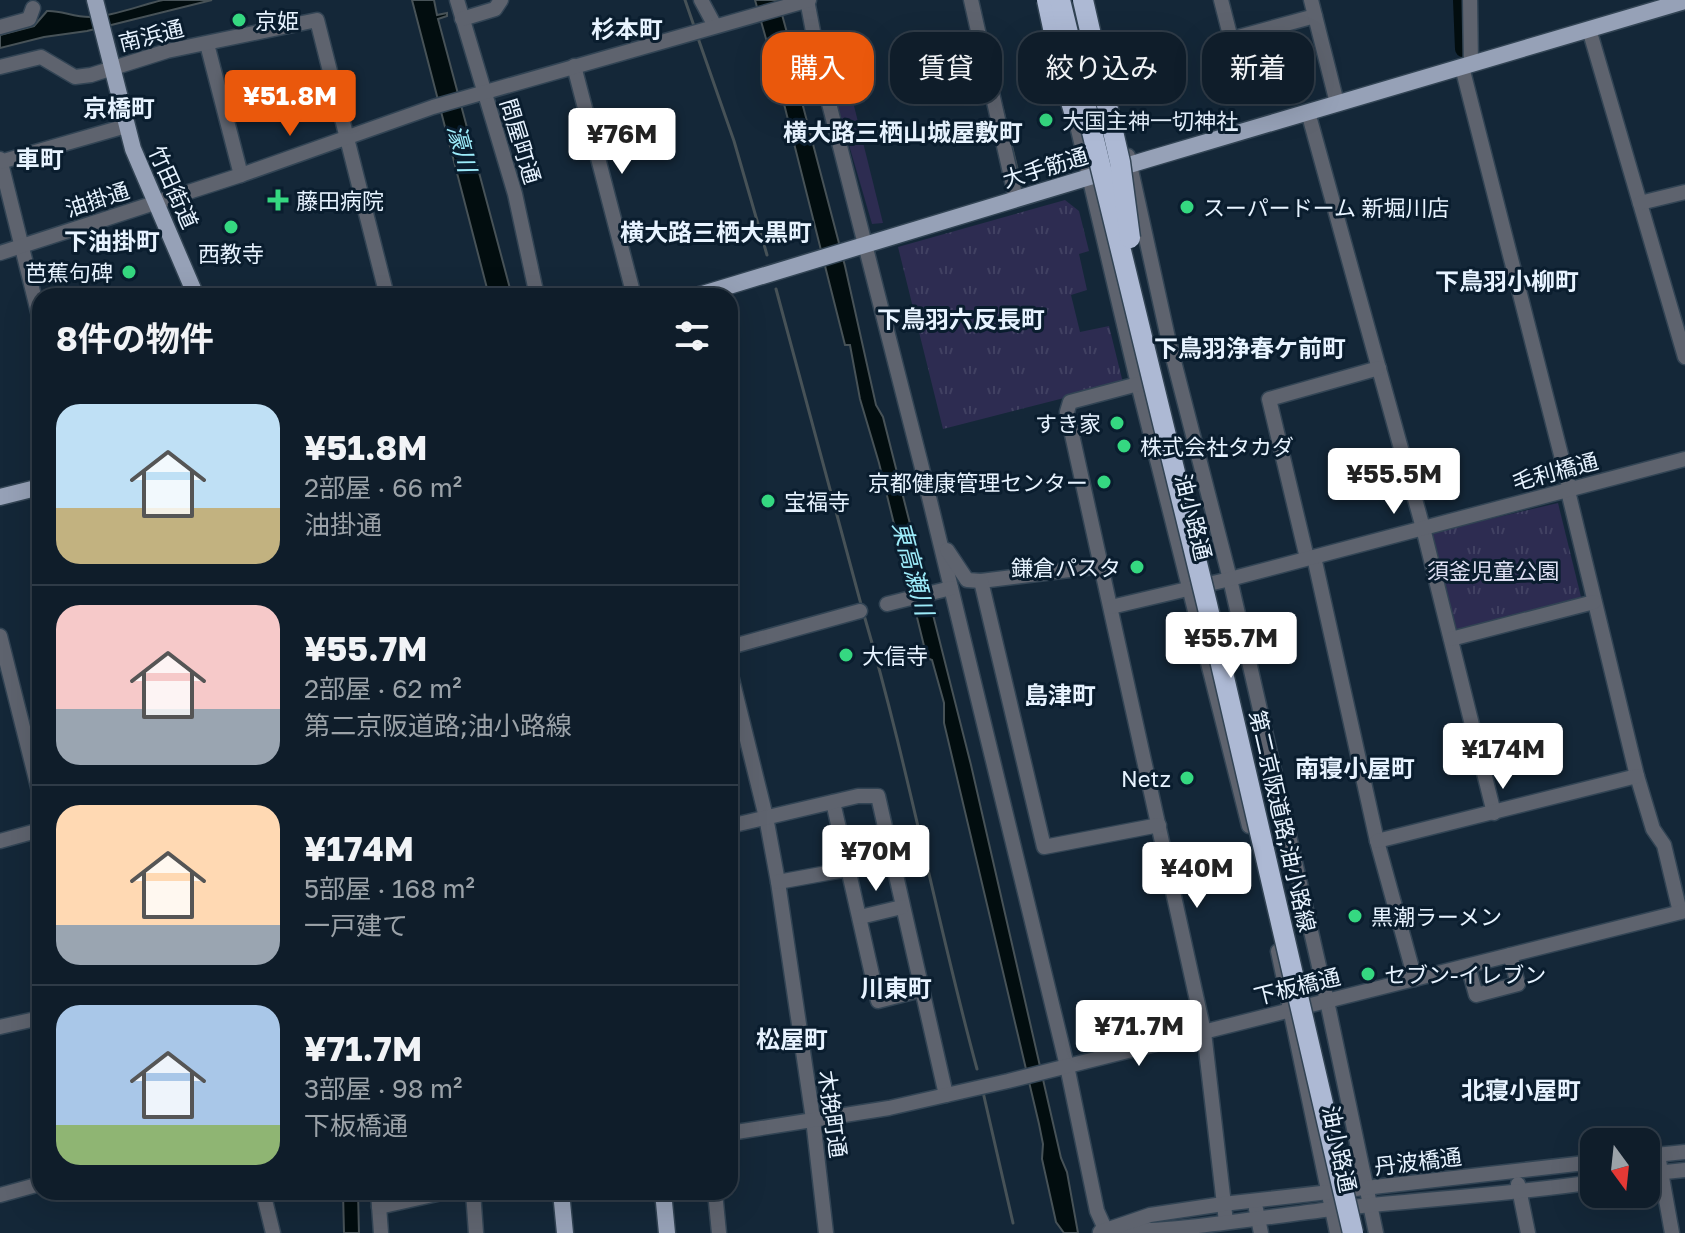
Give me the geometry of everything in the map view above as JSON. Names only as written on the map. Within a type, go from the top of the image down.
[{"type":"highway","points":[[1047,0],[1063,75],[1124,240]]},
{"type":"highway","name":"第二京阪道路;油小路線","points":[[1060,0],[1266,798],[1363,1233]]},
{"type":"highway","name":"第二京阪道路;油小路線","points":[[1072,0],[1124,240],[1353,1233]]},
{"type":"highway","points":[[1083,0],[1117,149],[1124,240]]},
{"type":"main road","name":"大手筋通","points":[[722,288],[1685,1]]},
{"type":"main road","name":"竹田街道","points":[[96,2],[139,168],[157,202],[193,288]]},
{"type":"main road","points":[[0,497],[32,489]]},
{"type":"main road","points":[[562,1200],[565,1233]]},
{"type":"main road","points":[[664,1200],[667,1233]]},
{"type":"street","name":"問屋町通","points":[[457,0],[515,194],[535,288]]},
{"type":"street","points":[[462,19],[495,9],[501,0]]},
{"type":"street","points":[[701,0],[704,30]]},
{"type":"street","points":[[971,0],[1016,199]]},
{"type":"street","name":"油小路通","points":[[1047,0],[1138,384],[1271,915],[1337,1233]]},
{"type":"street","name":"油小路通","points":[[1090,0],[1131,164],[1168,338],[1230,579],[1303,908],[1327,1001],[1376,1233]]},
{"type":"street","points":[[1221,0],[1231,39],[1315,16]]},
{"type":"street","points":[[1311,0],[1337,103]]},
{"type":"street","points":[[1470,0],[1467,66],[1637,776],[1653,829],[1664,845],[1683,912]]},
{"type":"street","points":[[483,93],[804,1],[861,248],[941,544],[949,589],[1103,1232]]},
{"type":"street","points":[[0,27],[29,19],[33,8]]},
{"type":"street","name":"南浜通","points":[[0,67],[41,57],[75,77],[91,75],[167,51],[317,20],[347,138]]},
{"type":"street","points":[[1589,29],[1685,357]]},
{"type":"street","points":[[207,44],[241,175]]},
{"type":"street","points":[[574,66],[632,288]]},
{"type":"street","name":"油掛通","points":[[0,253],[241,175],[433,107],[483,93]]},
{"type":"street","points":[[1308,112],[1423,528],[1494,813]]},
{"type":"street","points":[[33,288],[0,161],[126,126]]},
{"type":"street","points":[[347,138],[385,288]]},
{"type":"street","points":[[1640,203],[1685,192]]},
{"type":"street","points":[[1379,368],[1269,399],[1377,841],[1415,979]]},
{"type":"street","points":[[1138,384],[1070,402],[1067,407],[1204,1032],[1226,1222]]},
{"type":"street","name":"毛利橋通","points":[[1111,607],[1230,579],[1685,459]]},
{"type":"street","points":[[941,544],[974,581],[1044,847],[1159,825]]},
{"type":"street","points":[[974,581],[1102,566]]},
{"type":"street","points":[[889,604],[949,589]]},
{"type":"street","points":[[1451,639],[1594,602]]},
{"type":"street","points":[[738,645],[860,611]]},
{"type":"street","points":[[0,636],[32,763]]},
{"type":"street","name":"木挽町通","points":[[738,704],[778,882],[813,1119],[826,1233]]},
{"type":"street","points":[[1377,841],[1637,776]]},
{"type":"street","points":[[738,824],[858,796],[878,796],[946,1095]]},
{"type":"street","points":[[833,802],[878,1001],[921,990]]},
{"type":"street","points":[[0,841],[32,832]]},
{"type":"street","points":[[778,882],[893,861]]},
{"type":"street","points":[[860,917],[902,907]]},
{"type":"street","name":"下板橋通","points":[[738,1132],[889,1108],[1008,1081],[1683,912]]},
{"type":"street","points":[[1468,966],[1476,995],[1518,984],[1510,955]]},
{"type":"street","points":[[0,1027],[32,1020]]},
{"type":"street","points":[[1660,1155],[1685,1152]]},
{"type":"street","name":"丹波橋通","points":[[1103,1232],[1150,1215],[1223,1204],[1580,1164]]},
{"type":"street","points":[[1660,1172],[1685,1170]]},
{"type":"street","points":[[1516,1172],[1528,1233]]},
{"type":"street","name":"丹波橋通","points":[[1103,1232],[1226,1222],[1259,1226],[1331,1209],[1580,1184]]},
{"type":"street","points":[[0,1195],[32,1186]]},
{"type":"street","points":[[1660,1195],[1672,1233]]},
{"type":"street","points":[[265,1200],[273,1233]]},
{"type":"street","points":[[379,1200],[381,1233]]},
{"type":"street","points":[[474,1200],[476,1233]]},
{"type":"street","points":[[716,1200],[719,1233]]},
{"type":"street","points":[[1254,1201],[1259,1226]]},
{"type":"green space","points":[[837,104],[854,104],[883,223],[872,224]]},
{"type":"green space","points":[[1065,200],[1079,211],[1089,251],[1079,254],[1087,290],[1071,295],[1080,332],[1109,326],[1123,383],[943,429],[898,247]]},
{"type":"green space","name":"須釜児童公園","points":[[1558,503],[1581,597],[1455,632],[1430,533]]},
{"type":"water","points":[[163,0],[212,0],[87,31],[0,48],[0,35],[34,26],[47,11],[101,16]]},
{"type":"water","name":"濠川","points":[[412,0],[434,0],[437,15],[447,13],[447,16],[438,19],[510,288],[487,288]]},
{"type":"water","points":[[755,0],[778,0],[787,32],[764,32]]},
{"type":"water","name":"東高瀬川","points":[[784,104],[802,104],[845,266],[876,405],[883,417],[971,765],[1061,1158],[1067,1172],[1078,1233],[1064,1233],[1056,1222],[1042,1159],[1039,1124],[944,723],[944,703],[932,660],[927,658],[860,399],[850,345],[845,345]]},
{"type":"water","points":[[343,1200],[358,1200],[359,1233],[344,1233]]},
{"type":"waterway","points":[[685,0],[694,26]]},
{"type":"waterway","points":[[1461,0],[1463,49]]},
{"type":"waterway","points":[[698,38],[734,141],[767,255]]},
{"type":"waterway","points":[[1002,107],[1019,177]]},
{"type":"waterway","points":[[776,289],[862,608]]},
{"type":"waterway","points":[[864,615],[977,1069]]},
{"type":"waterway","points":[[983,1092],[1013,1223]]},
{"type":"place","name":"京姫","points":[[239,20]]},
{"type":"place","name":"大国主神一切神社","points":[[1046,120]]},
{"type":"place","name":"藤田病院","points":[[278,200]]},
{"type":"place","name":"スーパードーム 新堀川店","points":[[1187,207]]},
{"type":"place","name":"西教寺","points":[[231,227]]},
{"type":"place","name":"芭蕉句碑","points":[[129,272]]},
{"type":"place","name":"すき家","points":[[1117,423]]},
{"type":"place","name":"株式会社タカダ","points":[[1124,446]]},
{"type":"place","name":"京都健康管理センター","points":[[1104,482]]},
{"type":"place","name":"宝福寺","points":[[768,501]]},
{"type":"place","name":"鎌倉パスタ","points":[[1137,567]]},
{"type":"place","name":"大信寺","points":[[846,655]]},
{"type":"place","name":"Netz","points":[[1187,778]]},
{"type":"place","name":"黒潮ラーメン","points":[[1355,916]]},
{"type":"place","name":"セブン-イレブン","points":[[1368,974]]},
{"type":"district","name":"杉本町","points":[[627,28]]},
{"type":"district","name":"京橋町","points":[[119,107]]},
{"type":"district","name":"横大路三栖山城屋敷町","points":[[903,131]]},
{"type":"district","name":"車町","points":[[40,158]]},
{"type":"district","name":"横大路三栖大黒町","points":[[716,231]]},
{"type":"district","name":"下油掛町","points":[[112,240]]},
{"type":"district","name":"下鳥羽小柳町","points":[[1507,280]]},
{"type":"district","name":"下鳥羽六反長町","points":[[961,318]]},
{"type":"district","name":"下鳥羽浄春ケ前町","points":[[1250,347]]},
{"type":"district","name":"島津町","points":[[1060,694]]},
{"type":"district","name":"南寝小屋町","points":[[1355,767]]},
{"type":"district","name":"川東町","points":[[896,987]]},
{"type":"district","name":"松屋町","points":[[792,1038]]},
{"type":"district","name":"北寝小屋町","points":[[1521,1089]]}]
